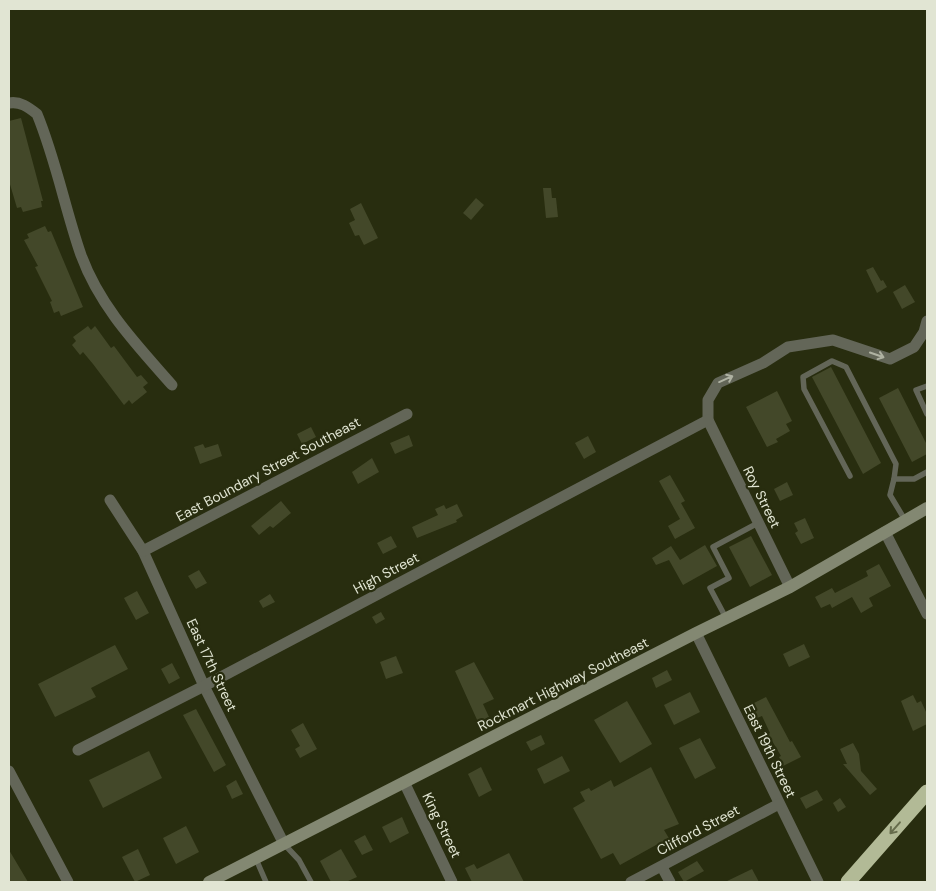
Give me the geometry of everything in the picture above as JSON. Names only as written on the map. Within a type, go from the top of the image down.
[{"type":"highway","points":[[848,882],[927,792]]},
{"type":"main road","name":"Rockmart Highway Southeast","points":[[213,881],[696,633],[790,587],[927,508]]},
{"type":"street","points":[[9,103],[16,102],[28,107],[37,114],[82,257],[100,294],[118,323],[172,385]]},
{"type":"street","points":[[708,420],[708,400],[718,383],[763,363],[788,347],[833,340],[890,359],[914,347],[925,327]]},
{"type":"street","name":"East Boundary Street Southeast","points":[[143,551],[407,414]]},
{"type":"street","name":"Roy Street","points":[[708,420],[790,587]]},
{"type":"street","name":"High Street","points":[[78,750],[204,686],[708,420]]},
{"type":"street","name":"East 17th Street","points":[[110,500],[143,551],[204,686],[284,844]]},
{"type":"street","points":[[885,532],[927,614]]},
{"type":"street","name":"East 19th Street","points":[[696,633],[818,882]]},
{"type":"street","points":[[9,771],[68,882]]},
{"type":"street","name":"King Street","points":[[404,782],[452,882]]},
{"type":"street","name":"Clifford Street","points":[[631,882],[779,804]]},
{"type":"street","points":[[662,867],[670,882]]},
{"type":"lane","points":[[850,476],[804,389],[803,377],[832,361],[846,366],[896,464],[890,495],[906,520]]},
{"type":"lane","points":[[927,386],[916,390],[927,414]]},
{"type":"lane","points":[[894,479],[914,479],[927,472]]},
{"type":"lane","points":[[726,618],[710,588],[729,578],[713,547],[758,523]]},
{"type":"lane","points":[[284,844],[299,860],[311,882]]},
{"type":"lane","points":[[256,858],[266,882]]},
{"type":"building","points":[[21,118],[43,201],[41,201],[42,207],[23,212],[21,207],[17,208],[9,181],[9,121]]},
{"type":"building","points":[[543,188],[551,188],[552,198],[556,198],[558,217],[546,218]]},
{"type":"building","points":[[476,198],[484,205],[471,220],[463,213]]},
{"type":"building","points":[[361,203],[378,238],[364,245],[359,235],[355,236],[349,223],[355,220],[350,209]]},
{"type":"building","points":[[45,226],[48,232],[51,231],[83,307],[61,316],[59,311],[54,313],[50,302],[52,301],[35,267],[38,266],[24,240],[29,238],[27,234]]},
{"type":"building","points":[[873,267],[887,287],[877,293],[866,270]]},
{"type":"building","points":[[905,285],[915,302],[902,309],[893,292]]},
{"type":"building","points":[[88,326],[91,330],[95,326],[111,348],[114,346],[137,377],[141,375],[148,383],[143,387],[147,392],[132,404],[129,400],[124,405],[83,352],[80,355],[72,345],[76,341],[73,337]]},
{"type":"building","points":[[831,367],[881,463],[863,474],[812,377]]},
{"type":"building","points":[[898,388],[927,445],[927,454],[912,462],[879,398]]},
{"type":"building","points":[[777,391],[792,421],[786,424],[790,431],[776,439],[778,442],[767,447],[746,407]]},
{"type":"building","points":[[311,427],[316,437],[302,444],[297,434]]},
{"type":"building","points":[[409,435],[413,446],[395,454],[390,443]]},
{"type":"building","points":[[588,436],[596,452],[584,459],[575,443]]},
{"type":"building","points":[[203,444],[205,448],[218,444],[222,456],[200,464],[194,447]]},
{"type":"building","points":[[372,458],[379,472],[358,484],[352,472]]},
{"type":"building","points":[[670,475],[685,501],[681,503],[695,528],[675,539],[668,526],[680,519],[659,481]]},
{"type":"building","points":[[787,482],[793,495],[780,501],[774,489]]},
{"type":"building","points":[[281,501],[291,513],[273,528],[270,526],[259,535],[251,526]]},
{"type":"building","points":[[457,504],[463,516],[456,520],[457,522],[417,538],[412,527],[438,515],[435,509],[444,505],[446,509]]},
{"type":"building","points":[[805,518],[814,538],[801,544],[795,533],[798,531],[794,523]]},
{"type":"building","points":[[391,536],[397,547],[383,554],[377,543]]},
{"type":"building","points":[[751,536],[772,575],[750,587],[729,547]]},
{"type":"building","points":[[705,545],[717,566],[683,585],[669,560],[656,565],[652,558],[671,546],[680,560]]},
{"type":"building","points":[[879,564],[891,586],[869,598],[873,606],[861,613],[852,597],[832,608],[830,604],[821,608],[815,597],[832,588],[835,593],[868,576],[866,571]]},
{"type":"building","points":[[199,570],[207,583],[196,589],[188,576]]},
{"type":"building","points":[[137,591],[149,613],[136,620],[124,598]]},
{"type":"building","points":[[270,594],[275,602],[263,608],[259,601]]},
{"type":"building","points":[[381,612],[385,619],[376,624],[372,617]]},
{"type":"building","points":[[804,644],[810,657],[789,667],[783,654]]},
{"type":"building","points":[[115,645],[128,669],[91,688],[96,697],[55,717],[38,684]]},
{"type":"building","points":[[396,656],[403,673],[386,679],[380,662]]},
{"type":"building","points":[[474,662],[494,699],[483,704],[489,717],[478,722],[455,671]]},
{"type":"building","points":[[172,663],[180,678],[169,684],[161,669]]},
{"type":"building","points":[[667,670],[672,680],[656,688],[652,678]]},
{"type":"building","points":[[690,692],[700,712],[674,725],[664,705]]},
{"type":"building","points":[[913,695],[917,703],[921,701],[927,714],[927,724],[913,731],[901,701]]},
{"type":"building","points":[[766,697],[790,742],[792,741],[801,757],[783,766],[779,757],[781,756],[768,734],[770,733],[762,716],[757,718],[750,705]]},
{"type":"building","points":[[627,701],[652,744],[620,763],[594,720]]},
{"type":"building","points":[[196,709],[226,765],[214,772],[183,715]]},
{"type":"building","points":[[303,723],[317,749],[300,758],[295,749],[300,746],[291,730]]},
{"type":"building","points":[[541,735],[545,744],[531,751],[526,742]]},
{"type":"building","points":[[700,738],[716,768],[695,779],[679,748]]},
{"type":"building","points":[[853,743],[859,754],[861,771],[877,789],[870,795],[843,764],[847,764],[840,749]]},
{"type":"building","points":[[149,751],[162,778],[103,808],[89,780]]},
{"type":"building","points":[[562,756],[570,771],[544,784],[537,769]]},
{"type":"building","points":[[481,767],[492,790],[479,797],[468,774]]},
{"type":"building","points":[[651,767],[679,824],[664,830],[670,840],[657,847],[656,845],[620,865],[613,853],[601,859],[573,808],[585,801],[580,792],[589,788],[591,791],[611,780],[614,787]]},
{"type":"building","points":[[236,780],[243,794],[232,799],[226,786]]},
{"type":"building","points":[[817,790],[823,800],[806,809],[800,798]]},
{"type":"building","points":[[840,798],[846,807],[838,812],[833,803]]},
{"type":"building","points":[[402,817],[409,833],[390,843],[382,827]]},
{"type":"building","points":[[186,826],[199,852],[176,864],[163,838]]},
{"type":"building","points":[[365,835],[373,850],[362,855],[354,841]]},
{"type":"building","points":[[138,849],[150,875],[135,882],[122,857]]},
{"type":"building","points":[[341,849],[357,877],[346,882],[331,882],[320,861]]},
{"type":"building","points":[[9,850],[28,882],[9,882]]},
{"type":"building","points":[[509,853],[524,882],[472,882],[465,868],[474,864],[477,869]]},
{"type":"building","points":[[697,861],[704,871],[684,882],[678,872]]},
{"type":"building","points":[[752,869],[759,882],[725,882]]}]
